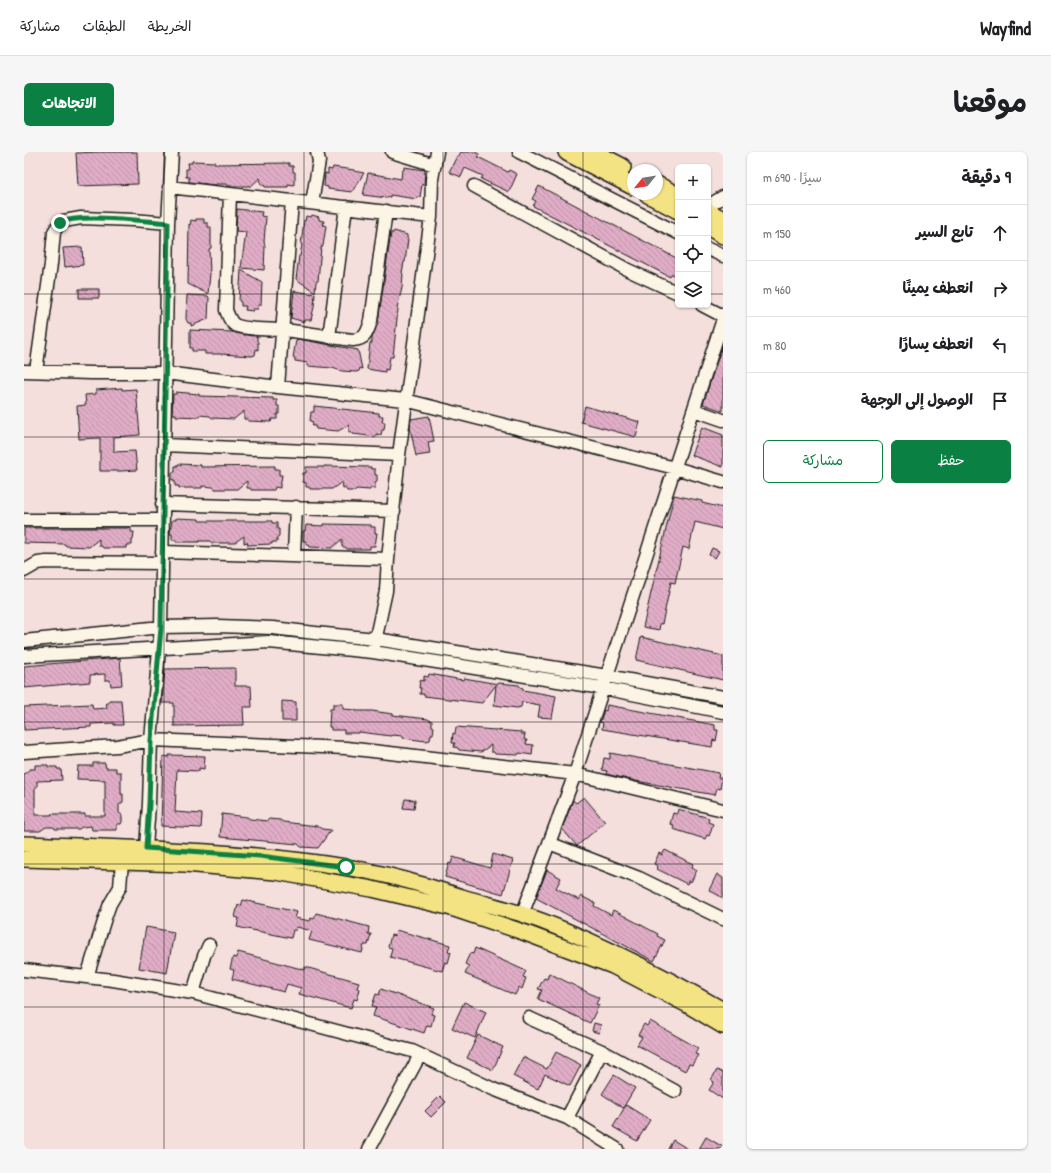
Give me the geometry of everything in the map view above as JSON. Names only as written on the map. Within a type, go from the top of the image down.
[{"type":"highway","points":[[567,152],[627,183]]},
{"type":"highway","points":[[593,152],[627,170]]},
{"type":"highway","points":[[663,189],[675,195]]},
{"type":"highway","points":[[659,200],[675,208]]},
{"type":"highway","points":[[711,214],[723,220]]},
{"type":"highway","points":[[711,228],[723,234]]},
{"type":"main road","points":[[24,844],[146,848],[259,864],[276,872],[372,889],[448,907],[516,929],[613,966],[686,1004],[723,1026]]},
{"type":"main road","points":[[24,860],[346,867],[407,880],[522,914],[575,935],[673,981],[723,1010]]},
{"type":"street","points":[[146,848],[151,740],[161,628],[168,223],[172,152]]},
{"type":"street","points":[[312,203],[319,162],[317,152]]},
{"type":"street","points":[[392,152],[435,165]]},
{"type":"street","points":[[373,652],[386,591],[399,455],[431,217],[432,179],[437,152]]},
{"type":"street","points":[[519,152],[675,231]]},
{"type":"street","points":[[474,186],[628,270],[675,292]]},
{"type":"street","points":[[169,187],[431,217]]},
{"type":"street","points":[[230,194],[226,293],[226,310],[228,317],[236,326],[245,328],[282,330],[352,340],[359,340],[367,333],[371,321],[386,211]]},
{"type":"street","points":[[711,204],[723,197]]},
{"type":"street","points":[[278,387],[292,201]]},
{"type":"street","points":[[329,337],[346,207]]},
{"type":"street","points":[[168,223],[81,218],[64,221],[57,227],[54,232],[51,264],[30,371],[165,373],[278,387],[406,400],[675,468],[723,482]]},
{"type":"street","points":[[711,250],[723,256]]},
{"type":"street","points":[[708,308],[723,316]]},
{"type":"street","points":[[522,914],[575,774],[723,319]]},
{"type":"street","points":[[694,410],[723,420]]},
{"type":"street","points":[[164,445],[399,455]]},
{"type":"street","points":[[162,504],[394,511]]},
{"type":"street","points":[[294,555],[296,508]]},
{"type":"street","points":[[24,520],[162,520]]},
{"type":"street","points":[[24,571],[38,563],[46,562],[162,558],[294,555],[388,559]]},
{"type":"street","points":[[24,641],[161,628],[218,626],[273,628],[315,634],[376,639],[723,696]]},
{"type":"street","points":[[24,656],[269,642],[373,652],[602,688],[723,712]]},
{"type":"street","points":[[24,752],[117,746],[151,740],[346,748],[575,774],[723,810]]},
{"type":"street","points":[[549,843],[639,878],[723,919]]},
{"type":"street","points":[[87,977],[110,904],[120,887],[122,862]]},
{"type":"street","points":[[193,993],[204,956],[209,945]]},
{"type":"street","points":[[24,970],[112,980],[193,993],[412,1051],[494,1089],[567,1118],[616,1149]]},
{"type":"street","points":[[529,1018],[602,1051],[675,1091]]},
{"type":"street","points":[[567,1118],[602,1051]]},
{"type":"street","points":[[369,1149],[420,1055]]},
{"type":"building","points":[[137,152],[138,184],[78,186],[76,153]]},
{"type":"building","points":[[461,152],[475,152],[479,154],[478,157],[508,172],[509,170],[517,174],[509,192],[481,179],[483,176],[465,168],[461,177],[449,172],[457,156],[458,157]]},
{"type":"building","points":[[192,161],[215,162],[215,164],[289,163],[289,166],[293,166],[293,172],[295,172],[294,185],[288,184],[288,187],[265,187],[264,185],[261,185],[260,178],[251,186],[228,186],[227,184],[215,185],[189,182],[189,177],[186,177],[186,169],[189,169],[188,163],[192,163]]},
{"type":"building","points":[[333,167],[364,173],[352,192],[328,189],[328,187],[324,186],[325,173],[328,174],[328,169],[332,170]]},
{"type":"building","points":[[404,167],[425,170],[424,185],[422,184],[420,197],[417,197],[417,199],[390,195],[390,197],[387,198],[363,195],[368,173],[401,179],[402,170],[404,170]]},
{"type":"building","points":[[539,186],[675,257],[675,276],[672,274],[670,277],[533,206],[536,201],[532,199]]},
{"type":"building","points":[[237,209],[262,212],[261,216],[266,217],[264,270],[241,268],[246,232],[236,231]]},
{"type":"building","points":[[312,215],[319,217],[319,220],[324,221],[323,225],[326,226],[323,246],[321,247],[318,281],[316,282],[315,292],[296,279],[302,245],[304,220],[305,221],[306,216],[311,217]]},
{"type":"building","points":[[196,219],[204,219],[204,223],[208,223],[208,227],[211,227],[208,294],[188,284],[189,224],[190,225],[191,220],[196,221]]},
{"type":"building","points":[[394,231],[407,235],[408,239],[402,273],[402,288],[397,308],[393,357],[390,357],[388,370],[385,369],[385,372],[367,369],[370,343],[372,343],[372,338],[378,322],[391,233]]},
{"type":"building","points":[[82,247],[83,265],[65,267],[63,248]]},
{"type":"building","points":[[241,270],[262,282],[261,305],[259,305],[258,309],[253,309],[253,311],[245,310],[246,306],[241,306],[241,302],[239,301]]},
{"type":"building","points":[[79,289],[99,289],[99,298],[79,298]]},
{"type":"building","points":[[294,291],[315,294],[311,320],[305,320],[304,322],[291,318]]},
{"type":"building","points":[[187,295],[208,296],[208,319],[191,326],[191,323],[188,323],[186,319]]},
{"type":"building","points":[[190,330],[232,332],[257,336],[258,350],[256,349],[255,355],[252,356],[205,354],[205,351],[192,351],[192,348],[190,348]]},
{"type":"building","points":[[298,339],[358,350],[362,369],[360,368],[359,371],[356,372],[342,371],[332,368],[308,366],[308,363],[295,361],[295,358],[293,358],[296,340]]},
{"type":"building","points":[[723,343],[723,411],[703,404]]},
{"type":"building","points":[[122,388],[122,390],[136,389],[140,435],[114,437],[114,452],[135,451],[137,470],[100,471],[100,438],[79,439],[77,406],[86,405],[85,395],[96,394],[96,390]]},
{"type":"building","points":[[176,392],[199,394],[199,396],[273,398],[273,400],[277,400],[279,414],[277,414],[277,419],[272,419],[271,422],[248,421],[247,419],[244,419],[244,411],[234,419],[212,418],[210,416],[199,415],[199,417],[176,416],[176,414],[172,414],[173,394],[176,394]]},
{"type":"building","points":[[314,406],[379,413],[379,416],[383,416],[382,422],[385,422],[384,430],[382,430],[381,435],[376,434],[376,437],[353,434],[352,432],[349,432],[349,425],[338,431],[316,429],[315,426],[312,426],[313,422],[310,421],[311,412],[314,412]]},
{"type":"building","points":[[585,406],[640,422],[636,437],[581,422]]},
{"type":"building","points":[[429,416],[434,441],[428,442],[430,454],[416,456],[410,427],[411,419]]},
{"type":"building","points":[[702,427],[723,435],[723,467],[691,455]]},
{"type":"building","points":[[178,464],[201,465],[201,467],[275,466],[275,469],[279,469],[279,475],[282,475],[280,488],[275,487],[274,490],[251,490],[250,488],[247,488],[247,481],[237,489],[215,489],[213,487],[202,486],[202,488],[179,488],[179,486],[175,486],[175,480],[172,480],[172,472],[175,472],[175,466],[178,466]]},
{"type":"building","points":[[306,467],[371,467],[371,469],[375,469],[375,475],[377,475],[375,488],[370,488],[370,490],[356,489],[356,491],[347,491],[343,488],[342,482],[332,489],[310,489],[309,487],[306,487],[306,483],[303,482],[303,473],[306,473]]},
{"type":"building","points":[[674,495],[702,501],[702,503],[723,508],[723,529],[695,522],[689,549],[683,547],[675,583],[671,582],[662,624],[660,623],[659,630],[643,627]]},
{"type":"building","points":[[176,518],[199,519],[199,521],[272,521],[272,523],[277,523],[279,536],[277,537],[277,542],[272,542],[272,544],[248,545],[247,542],[244,543],[244,536],[234,543],[212,543],[210,541],[176,542],[176,540],[172,540],[172,534],[170,534],[172,520],[176,520]]},
{"type":"building","points":[[324,524],[371,525],[371,527],[375,527],[375,533],[377,533],[375,546],[370,546],[370,549],[347,549],[342,547],[342,539],[332,548],[310,547],[309,545],[306,545],[306,541],[303,541],[303,531],[305,531],[306,525],[324,526]]},
{"type":"building","points":[[24,528],[131,528],[131,532],[134,532],[132,545],[126,545],[126,548],[103,548],[102,546],[99,546],[99,539],[89,547],[66,546],[65,544],[24,543]]},
{"type":"building","points":[[712,548],[719,551],[715,558],[709,555]]},
{"type":"building","points":[[641,637],[723,656],[723,680],[636,660]]},
{"type":"building","points":[[120,658],[122,685],[111,686],[110,680],[105,680],[105,674],[90,675],[90,682],[24,688],[24,666]]},
{"type":"building","points":[[235,668],[235,686],[251,686],[252,707],[243,707],[244,725],[174,726],[174,703],[162,703],[165,669]]},
{"type":"building","points":[[429,674],[463,680],[464,678],[498,684],[519,685],[523,688],[523,690],[556,696],[552,718],[538,717],[540,705],[522,702],[521,707],[517,708],[494,705],[496,685],[482,703],[424,696],[424,694],[420,694],[420,680],[424,681],[424,676],[428,677]]},
{"type":"building","points":[[109,700],[121,700],[123,725],[114,725],[114,723],[91,724],[91,727],[24,730],[24,707],[92,704],[93,709],[107,708],[106,703],[109,703]]},
{"type":"building","points":[[282,701],[296,702],[296,721],[282,721]]},
{"type":"building","points":[[333,704],[343,704],[343,709],[372,711],[428,719],[432,721],[432,726],[434,727],[433,734],[431,734],[430,740],[426,741],[403,738],[403,736],[359,732],[344,733],[344,730],[331,730],[331,727],[329,727],[330,709],[333,709]]},
{"type":"building","points":[[607,705],[715,725],[715,730],[718,730],[716,741],[713,740],[712,747],[602,729],[603,723],[600,722],[604,710],[606,711]]},
{"type":"building","points":[[456,727],[521,732],[521,734],[525,734],[524,740],[527,740],[526,744],[533,745],[532,755],[519,753],[518,755],[495,754],[494,752],[491,752],[491,745],[481,752],[459,750],[458,748],[454,747],[455,743],[452,743],[453,733],[455,734]]},
{"type":"building","points":[[610,753],[719,773],[718,778],[722,778],[720,789],[717,788],[715,795],[606,774],[607,771],[602,770],[604,758],[610,759]]},
{"type":"building","points":[[169,755],[205,756],[204,769],[199,768],[199,771],[177,770],[175,812],[202,814],[201,828],[161,826],[163,756],[169,757]]},
{"type":"building","points":[[93,763],[105,763],[106,768],[116,768],[116,772],[121,772],[121,794],[123,794],[123,802],[119,805],[119,813],[122,815],[122,822],[121,824],[117,824],[117,830],[92,830],[91,826],[82,827],[79,829],[55,829],[54,827],[46,827],[40,831],[24,831],[24,774],[30,769],[35,769],[35,765],[48,765],[48,767],[57,767],[57,769],[61,769],[62,780],[37,781],[37,787],[35,787],[35,815],[85,814],[85,816],[105,816],[105,780],[77,779],[78,766],[93,766]]},
{"type":"building","points":[[584,797],[605,822],[577,846],[562,829],[573,800],[576,803]]},
{"type":"building","points":[[405,799],[415,800],[414,809],[403,808]]},
{"type":"building","points":[[678,809],[709,818],[708,822],[713,824],[709,836],[707,835],[705,839],[673,829],[674,825],[670,824],[673,813],[677,814]]},
{"type":"building","points":[[222,814],[267,821],[269,819],[280,820],[283,822],[317,826],[322,829],[331,830],[318,848],[301,847],[298,844],[220,837]]},
{"type":"building","points":[[665,850],[693,864],[692,867],[697,870],[691,882],[689,880],[687,884],[657,869],[658,866],[654,864],[659,853],[662,855]]},
{"type":"building","points":[[493,854],[513,860],[503,894],[445,877],[449,863],[451,864],[453,857],[490,868]]},
{"type":"building","points":[[547,870],[561,878],[556,888],[579,900],[581,896],[595,903],[594,906],[611,915],[613,910],[658,934],[657,936],[665,940],[654,961],[536,898]]},
{"type":"building","points":[[717,874],[723,878],[723,898],[709,890]]},
{"type":"building","points":[[243,900],[297,912],[295,918],[310,921],[311,918],[314,919],[316,913],[369,927],[368,934],[371,934],[368,945],[364,945],[362,953],[309,940],[312,931],[297,927],[296,930],[293,930],[291,938],[237,927],[239,918],[235,917],[238,905],[241,906]]},
{"type":"building","points":[[146,927],[174,932],[167,973],[139,968]]},
{"type":"building","points":[[396,930],[450,945],[448,951],[451,952],[448,963],[445,962],[442,971],[390,957],[392,948],[388,947],[391,935],[395,936]]},
{"type":"building","points":[[475,948],[526,971],[523,977],[526,978],[522,989],[519,987],[515,995],[465,974],[469,966],[465,964],[470,953],[473,954]]},
{"type":"building","points":[[238,952],[305,970],[305,967],[359,982],[357,988],[360,989],[357,1000],[354,999],[351,1008],[299,994],[301,988],[287,984],[284,992],[232,979],[234,970],[230,969],[233,957],[237,958]]},
{"type":"building","points":[[549,973],[599,998],[596,1004],[599,1005],[590,1023],[538,999],[542,990],[538,989],[544,978],[547,979]]},
{"type":"building","points":[[381,989],[434,1008],[431,1014],[434,1015],[431,1026],[427,1025],[424,1033],[373,1016],[376,1007],[372,1006],[376,994],[379,995]]},
{"type":"building","points":[[464,1002],[486,1012],[475,1038],[452,1028]]},
{"type":"building","points":[[650,1021],[698,1048],[695,1054],[698,1055],[692,1065],[689,1064],[685,1071],[637,1045],[642,1037],[638,1035],[644,1024],[647,1026]]},
{"type":"building","points":[[594,1023],[601,1025],[599,1033],[592,1031]]},
{"type":"building","points":[[478,1035],[503,1047],[493,1070],[467,1058]]},
{"type":"building","points":[[556,1052],[581,1065],[570,1086],[545,1074],[538,1089],[513,1076],[523,1057],[547,1069]]},
{"type":"building","points":[[717,1070],[723,1073],[723,1099],[709,1090],[714,1082],[711,1080]]},
{"type":"building","points":[[614,1075],[635,1088],[623,1108],[602,1094]]},
{"type":"building","points":[[440,1096],[446,1102],[431,1117],[425,1111]]},
{"type":"building","points":[[626,1105],[650,1120],[637,1141],[613,1127]]},
{"type":"building","points":[[706,1137],[723,1147],[723,1149],[699,1149]]},
{"type":"building","points":[[673,1140],[688,1149],[668,1149]]},
{"type":"route","points":[[60,223],[71,219],[81,218],[168,223],[161,628],[151,740],[146,848],[260,856],[346,867]]}]
